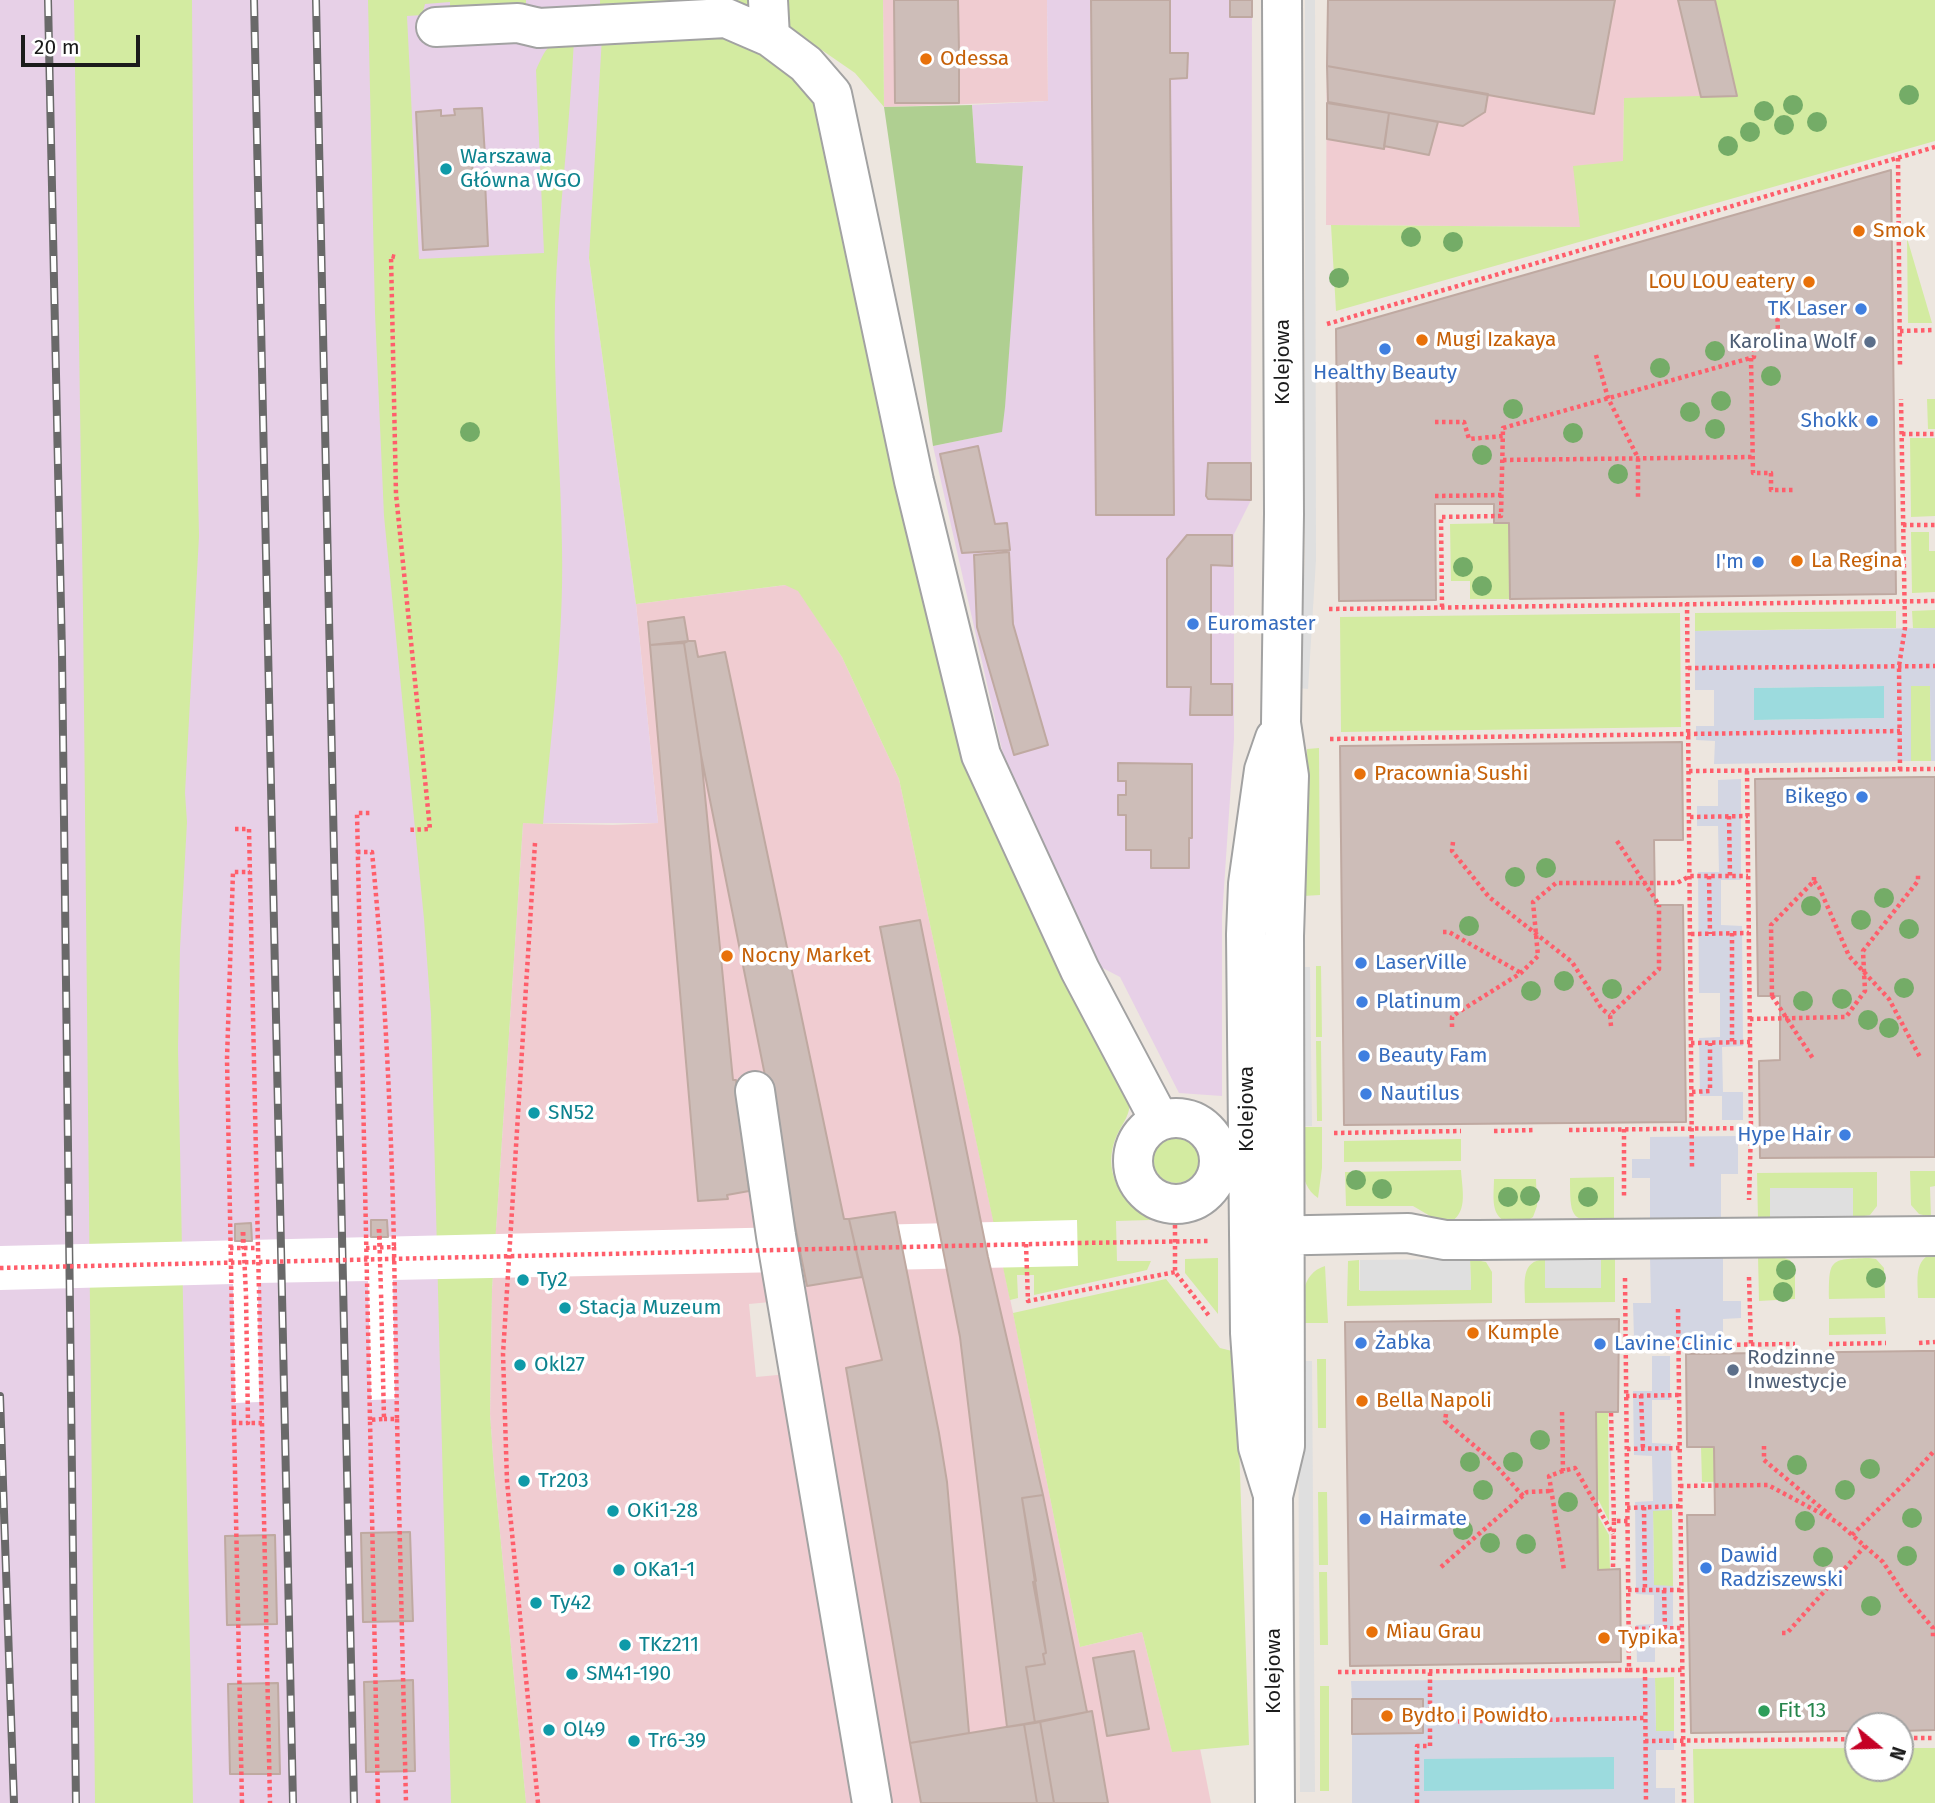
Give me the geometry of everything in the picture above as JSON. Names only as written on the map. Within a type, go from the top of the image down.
[{"type":"street","points":[[768,0],[770,37]]},
{"type":"street","name":"Kolejowa","points":[[1275,1803],[1273,1496],[1285,1446],[1284,936],[1289,776],[1281,723],[1284,514],[1282,0]]},
{"type":"street","points":[[436,27],[518,23],[539,28],[726,18],[770,37],[806,64],[832,94],[914,481],[981,755],[1080,970],[1160,1121]]},
{"type":"street","name":"Kolejowa","points":[[1273,1496],[1258,1447],[1250,1334],[1231,1238],[1247,903],[1264,770],[1281,723]]},
{"type":"street","points":[[755,1091],[776,1236],[872,1803]]},
{"type":"street","points":[[1177,1117],[1195,1122],[1210,1133],[1217,1149],[1233,1166],[1202,1195],[1175,1204],[1156,1198],[1144,1189],[1136,1177],[1133,1162],[1135,1147],[1151,1124],[1177,1117]]},
{"type":"street","points":[[1231,1238],[1408,1233],[1445,1240],[1935,1237]]},
{"type":"path","points":[[1327,324],[1935,147]]},
{"type":"path","points":[[1898,158],[1900,366]]},
{"type":"path","points":[[395,257],[391,256],[396,494],[430,829],[407,830]]},
{"type":"path","points":[[1442,607],[1441,517],[1501,516],[1503,428],[1754,357],[1754,341],[1778,335],[1777,303]]},
{"type":"path","points":[[1900,331],[1935,330]]},
{"type":"path","points":[[1596,355],[1608,398],[1638,458],[1638,498]]},
{"type":"path","points":[[1751,358],[1753,473],[1771,473],[1771,490],[1795,490]]},
{"type":"path","points":[[1900,770],[1899,666],[1905,639],[1901,399]]},
{"type":"path","points":[[1435,422],[1464,422],[1469,439],[1503,436]]},
{"type":"path","points":[[1902,434],[1935,434]]},
{"type":"path","points":[[1503,460],[1752,457]]},
{"type":"path","points":[[1435,496],[1502,495]]},
{"type":"path","points":[[1903,525],[1935,525]]},
{"type":"path","points":[[1329,609],[1935,601]]},
{"type":"path","points":[[1688,603],[1692,1167]]},
{"type":"path","points":[[1688,668],[1935,666]]},
{"type":"path","points":[[1330,739],[1900,731]]},
{"type":"path","points":[[1689,771],[1935,769]]},
{"type":"path","points":[[1747,771],[1751,1128],[1749,1203]]},
{"type":"path","points":[[371,813],[357,813],[357,852],[378,1803]]},
{"type":"path","points":[[1729,816],[1730,876]]},
{"type":"path","points":[[1690,817],[1748,816]]},
{"type":"path","points":[[235,829],[249,829],[270,1803]]},
{"type":"path","points":[[1610,1015],[1659,969],[1659,905],[1617,841]]},
{"type":"path","points":[[1453,842],[1452,851],[1489,897],[1572,962],[1602,1009],[1610,1015],[1611,1026]]},
{"type":"path","points":[[535,843],[503,1353],[507,1481],[538,1803]]},
{"type":"path","points":[[357,852],[372,852],[388,1058],[406,1803]]},
{"type":"path","points":[[242,1803],[227,1059],[233,872],[250,872]]},
{"type":"path","points":[[1750,1019],[1846,1017],[1865,991],[1863,951],[1917,883],[1919,874]]},
{"type":"path","points":[[1452,1027],[1452,1017],[1521,973],[1538,956],[1533,902],[1556,883],[1678,883],[1690,876],[1748,876]]},
{"type":"path","points":[[1709,876],[1710,934]]},
{"type":"path","points":[[1815,1060],[1772,996],[1771,925],[1814,878],[1849,956],[1889,999],[1921,1059]]},
{"type":"path","points":[[1443,932],[1449,932],[1521,973]]},
{"type":"path","points":[[1732,933],[1732,1042]]},
{"type":"path","points":[[1691,934],[1749,933]]},
{"type":"path","points":[[1692,1092],[1710,1091],[1710,1042]]},
{"type":"path","points":[[1691,1043],[1750,1042]]},
{"type":"path","points":[[1569,1130],[1751,1128]]},
{"type":"path","points":[[1624,1129],[1624,1208]]},
{"type":"path","points":[[1494,1131],[1536,1130]]},
{"type":"path","points":[[1334,1133],[1461,1131]]},
{"type":"path","points":[[1175,1204],[1175,1272],[1214,1324]]},
{"type":"path","points":[[380,1248],[379,1229],[384,1419]]},
{"type":"path","points":[[243,1248],[243,1232],[248,1423]]},
{"type":"path","points":[[0,1268],[1231,1238]]},
{"type":"path","points":[[1026,1244],[1028,1301],[1175,1272]]},
{"type":"path","points":[[366,1248],[394,1247]]},
{"type":"path","points":[[230,1248],[258,1248]]},
{"type":"path","points":[[1749,1272],[1751,1345]]},
{"type":"path","points":[[1625,1273],[1629,1670]]},
{"type":"path","points":[[1678,1309],[1684,1803]]},
{"type":"path","points":[[1919,1343],[1935,1342]]},
{"type":"path","points":[[1829,1344],[1886,1343]]},
{"type":"path","points":[[1625,1346],[1795,1344]]},
{"type":"path","points":[[1642,1395],[1643,1449]]},
{"type":"path","points":[[1626,1396],[1680,1395]]},
{"type":"path","points":[[1562,1412],[1563,1471]]},
{"type":"path","points":[[1611,1413],[1613,1567]]},
{"type":"path","points":[[1446,1414],[1445,1421],[1490,1459],[1522,1496]]},
{"type":"path","points":[[370,1420],[397,1419]]},
{"type":"path","points":[[234,1423],[262,1423]]},
{"type":"path","points":[[1765,1446],[1765,1460],[1883,1562],[1904,1594],[1933,1628],[1933,1637]]},
{"type":"path","points":[[1627,1449],[1680,1448]]},
{"type":"path","points":[[1852,1535],[1935,1450]]},
{"type":"path","points":[[1564,1570],[1549,1476],[1575,1468],[1614,1534]]},
{"type":"path","points":[[1680,1486],[1769,1485],[1837,1522]]},
{"type":"path","points":[[1441,1567],[1527,1492],[1550,1491]]},
{"type":"path","points":[[1627,1508],[1681,1506]]},
{"type":"path","points":[[1644,1507],[1645,1590]]},
{"type":"path","points":[[1614,1521],[1628,1521]]},
{"type":"path","points":[[1782,1633],[1787,1633],[1865,1546]]},
{"type":"path","points":[[1628,1590],[1682,1590]]},
{"type":"path","points":[[1664,1590],[1665,1628]]},
{"type":"path","points":[[1628,1629],[1682,1628]]},
{"type":"path","points":[[1645,1670],[1646,1803]]},
{"type":"path","points":[[1338,1672],[1683,1670]]},
{"type":"path","points":[[1418,1803],[1417,1746],[1430,1746],[1430,1672]]},
{"type":"path","points":[[1430,1722],[1646,1717]]},
{"type":"path","points":[[1914,1738],[1935,1738]]},
{"type":"path","points":[[1645,1741],[1844,1739]]},
{"type":"shaded area","points":[[0,0],[600,0],[601,4],[649,3],[589,258],[636,604],[658,823],[523,823],[492,1289],[490,1414],[526,1803],[0,1803]]},
{"type":"shaded area","points":[[883,0],[1047,0],[1048,101],[884,107]]},
{"type":"shaded area","points":[[1047,0],[1252,0],[1251,500],[1234,534],[1234,739],[1222,917],[1222,1096],[1179,1093],[1120,977],[1093,963],[1005,763],[933,446],[1001,432],[1023,166],[976,163],[972,105],[1048,101]]},
{"type":"shaded area","points":[[1305,0],[1315,0],[1316,560],[1308,689],[1298,688],[1305,560]]},
{"type":"shaded area","points":[[1327,0],[1715,0],[1737,96],[1624,99],[1623,161],[1580,227],[1326,225]]},
{"type":"shaded area","points":[[786,585],[798,590],[842,657],[899,779],[1015,1322],[1080,1647],[1142,1632],[1172,1751],[1200,1748],[1211,1803],[526,1803],[490,1414],[492,1289],[523,823],[658,823],[636,604]],"holes":[[[781,1301],[788,1374],[756,1377],[749,1304]]]},
{"type":"shaded area","points":[[1935,628],[1935,761],[1931,761],[1930,686],[1911,686],[1911,761],[1714,764],[1715,741],[1696,740],[1696,726],[1714,726],[1714,690],[1695,690],[1695,631]],"holes":[[[1883,686],[1884,718],[1754,720],[1754,688]]]},
{"type":"shaded area","points":[[1741,779],[1741,880],[1721,880],[1721,925],[1742,926],[1743,1046],[1722,1047],[1723,1092],[1743,1092],[1743,1120],[1722,1120],[1722,1096],[1700,1096],[1699,1038],[1720,1037],[1720,993],[1699,993],[1698,872],[1719,872],[1718,826],[1697,826],[1697,806],[1718,806],[1718,780]]},
{"type":"shaded area","points":[[1297,967],[1310,967],[1312,1126],[1298,1126]]},
{"type":"shaded area","points":[[1738,1136],[1738,1174],[1721,1174],[1721,1220],[1650,1222],[1650,1178],[1632,1178],[1632,1159],[1650,1159],[1650,1137]]},
{"type":"shaded area","points":[[1770,1188],[1853,1188],[1853,1218],[1770,1219]]},
{"type":"shaded area","points":[[1723,1256],[1723,1301],[1741,1301],[1741,1318],[1723,1319],[1723,1337],[1634,1338],[1633,1303],[1651,1303],[1650,1257]]},
{"type":"shaded area","points":[[1601,1258],[1601,1288],[1545,1288],[1545,1259]]},
{"type":"shaded area","points":[[1470,1259],[1471,1290],[1360,1291],[1360,1260]]},
{"type":"shaded area","points":[[1652,1356],[1670,1356],[1670,1400],[1652,1400],[1652,1443],[1671,1444],[1672,1510],[1653,1511],[1654,1585],[1673,1586],[1673,1631],[1655,1631],[1655,1662],[1637,1662],[1636,1625],[1654,1624],[1654,1595],[1636,1594],[1635,1502],[1653,1501],[1652,1456],[1634,1455],[1633,1391],[1652,1391]]},
{"type":"shaded area","points":[[1298,1361],[1312,1361],[1315,1792],[1300,1792]]},
{"type":"shaded area","points":[[1655,1678],[1656,1731],[1674,1731],[1674,1750],[1656,1750],[1656,1788],[1675,1788],[1675,1803],[1352,1803],[1352,1734],[1422,1733],[1423,1699],[1352,1699],[1351,1681]]},
{"type":"green space","points":[[74,0],[192,0],[199,536],[185,793],[187,822],[178,1048],[193,1803],[95,1803]]},
{"type":"green space","points":[[368,0],[526,0],[526,9],[450,12],[450,2],[425,4],[422,15],[407,16],[419,259],[544,253],[536,70],[549,47],[574,39],[555,304],[562,548],[559,652],[543,824],[523,823],[492,1289],[490,1414],[526,1803],[451,1803],[431,1014],[384,516],[375,313]]},
{"type":"green space","points":[[600,0],[883,0],[884,107],[855,73],[800,35],[738,8],[649,3],[600,4]]},
{"type":"green space","points":[[1715,0],[1935,0],[1935,141],[1336,311],[1331,225],[1580,227],[1573,166],[1623,161],[1624,98],[1737,95]]},
{"type":"green space","points":[[694,32],[737,39],[773,57],[813,97],[826,128],[951,703],[1130,1100],[1127,1115],[1113,1148],[1112,1172],[1122,1193],[1150,1217],[1150,1220],[1116,1221],[1117,1261],[1151,1261],[1147,1270],[1034,1295],[1034,1275],[1017,1275],[1018,1298],[1010,1300],[899,779],[842,657],[798,591],[785,585],[636,604],[589,258],[602,37]]},
{"type":"green space","points":[[972,105],[976,163],[1023,166],[1005,407],[1002,432],[933,446],[884,107]]},
{"type":"green space","points":[[1907,238],[1932,323],[1908,323]]},
{"type":"green space","points":[[1927,399],[1935,399],[1935,429],[1928,429]]},
{"type":"green space","points":[[1910,438],[1935,438],[1935,516],[1911,517]]},
{"type":"green space","points":[[1509,523],[1510,599],[1470,599],[1470,581],[1451,581],[1450,524]]},
{"type":"green space","points":[[1911,532],[1929,532],[1929,551],[1935,551],[1935,592],[1912,593]]},
{"type":"green space","points":[[1935,610],[1935,628],[1913,628],[1912,611]]},
{"type":"green space","points":[[1896,611],[1896,628],[1695,631],[1695,613]]},
{"type":"green space","points":[[1680,613],[1681,727],[1341,732],[1340,617]]},
{"type":"green space","points":[[1911,686],[1930,686],[1931,761],[1911,761]]},
{"type":"green space","points":[[1319,748],[1320,895],[1303,896],[1308,844],[1307,749]]},
{"type":"green space","points":[[1316,966],[1321,966],[1322,1037],[1316,1037]]},
{"type":"green space","points":[[1316,1041],[1321,1041],[1322,1121],[1317,1121]]},
{"type":"green space","points":[[1301,1127],[1322,1127],[1322,1168],[1318,1198],[1311,1192],[1303,1175]]},
{"type":"green space","points":[[1176,1137],[1192,1144],[1199,1160],[1192,1176],[1176,1183],[1160,1176],[1153,1160],[1160,1144]]},
{"type":"green space","points":[[1461,1139],[1461,1161],[1344,1162],[1344,1141]]},
{"type":"green space","points":[[1461,1170],[1462,1205],[1457,1217],[1452,1221],[1437,1220],[1413,1206],[1346,1206],[1345,1172]]},
{"type":"green space","points":[[1910,1171],[1935,1171],[1935,1186],[1930,1187],[1931,1217],[1919,1214],[1911,1205]]},
{"type":"green space","points":[[1877,1172],[1877,1206],[1870,1215],[1853,1218],[1853,1188],[1771,1188],[1770,1219],[1758,1219],[1757,1173]]},
{"type":"green space","points":[[1614,1177],[1614,1221],[1589,1221],[1576,1216],[1571,1203],[1570,1178]]},
{"type":"green space","points":[[1494,1179],[1536,1179],[1537,1206],[1533,1217],[1525,1221],[1511,1222],[1499,1217],[1494,1206]]},
{"type":"green space","points":[[1935,1253],[1935,1298],[1918,1298],[1920,1265]]},
{"type":"green space","points":[[1758,1256],[1779,1256],[1790,1260],[1795,1270],[1795,1299],[1759,1301]]},
{"type":"green space","points":[[1218,1258],[1218,1314],[1185,1273],[1185,1259]]},
{"type":"green space","points":[[1601,1258],[1615,1258],[1615,1302],[1525,1303],[1526,1274],[1531,1264],[1545,1259],[1545,1288],[1601,1288]]},
{"type":"green space","points":[[1470,1259],[1486,1262],[1492,1272],[1492,1303],[1347,1306],[1348,1261],[1359,1260],[1359,1290],[1471,1289]]},
{"type":"green space","points":[[1846,1259],[1876,1259],[1884,1268],[1885,1298],[1829,1299],[1831,1269],[1834,1264]]},
{"type":"green space","points":[[1325,1266],[1328,1323],[1301,1323],[1304,1289],[1311,1275]]},
{"type":"green space","points":[[1166,1279],[1220,1348],[1236,1352],[1249,1745],[1172,1752],[1142,1632],[1080,1647],[1013,1313]]},
{"type":"green space","points":[[1885,1317],[1886,1334],[1829,1335],[1829,1318]]},
{"type":"green space","points":[[1317,1359],[1326,1359],[1326,1428],[1318,1428]]},
{"type":"green space","points":[[1569,1412],[1608,1412],[1609,1521],[1586,1475]]},
{"type":"green space","points":[[1760,1446],[1768,1481],[1702,1482],[1701,1447]]},
{"type":"green space","points":[[1575,1475],[1609,1535],[1610,1570],[1569,1570]]},
{"type":"green space","points":[[1318,1492],[1327,1492],[1328,1565],[1319,1565]]},
{"type":"green space","points":[[1653,1510],[1672,1510],[1673,1586],[1654,1586]]},
{"type":"green space","points":[[1319,1572],[1327,1572],[1328,1645],[1320,1645]]},
{"type":"green space","points":[[1674,1677],[1674,1731],[1656,1731],[1655,1678]]},
{"type":"green space","points":[[1320,1686],[1329,1686],[1329,1791],[1320,1791]]},
{"type":"green space","points":[[1844,1748],[1844,1782],[1914,1782],[1914,1748],[1935,1748],[1935,1803],[1694,1803],[1693,1749]]},
{"type":"water","points":[[1884,686],[1884,718],[1754,720],[1754,688]]},
{"type":"water","points":[[1614,1757],[1614,1789],[1424,1791],[1424,1759]]},
{"type":"pier","points":[[1077,1220],[1078,1266],[393,1280],[395,1399],[371,1400],[368,1281],[258,1283],[259,1402],[235,1403],[233,1284],[0,1290],[0,1246]]},
{"type":"building","points":[[894,0],[958,0],[959,51],[969,60],[959,68],[959,103],[895,103]]},
{"type":"building","points":[[1091,0],[1170,0],[1170,53],[1188,53],[1187,78],[1170,79],[1174,515],[1096,515]]},
{"type":"building","points":[[1230,0],[1252,0],[1252,17],[1230,17]]},
{"type":"building","points":[[1328,0],[1615,0],[1594,114],[1327,66]]},
{"type":"building","points":[[1678,0],[1715,0],[1737,96],[1701,97]]},
{"type":"building","points":[[1327,66],[1488,94],[1485,112],[1463,126],[1328,102]]},
{"type":"building","points":[[1327,103],[1389,113],[1384,149],[1327,139]]},
{"type":"building","name":"Warszawa Główna WGO","points":[[482,108],[485,156],[472,157],[473,181],[485,181],[488,246],[423,250],[416,112],[441,110],[441,116],[455,115],[454,109]]},
{"type":"building","points":[[1389,113],[1438,122],[1429,155],[1384,146]]},
{"type":"building","points":[[1891,170],[1896,594],[1510,599],[1509,523],[1494,523],[1494,504],[1435,504],[1436,600],[1339,601],[1336,329]]},
{"type":"building","points":[[978,446],[995,524],[1007,523],[1010,550],[962,553],[940,454]]},
{"type":"building","points":[[1208,463],[1251,463],[1251,500],[1208,499]]},
{"type":"building","points":[[1187,535],[1232,535],[1232,566],[1211,565],[1211,684],[1232,684],[1232,715],[1190,715],[1191,687],[1167,687],[1167,559]]},
{"type":"building","points":[[1009,552],[1013,624],[1048,745],[1014,755],[977,627],[974,555]]},
{"type":"building","points":[[684,617],[688,641],[650,645],[648,622]]},
{"type":"building","points":[[695,641],[698,657],[725,652],[844,1219],[849,1219],[862,1277],[807,1286],[701,755],[684,643]]},
{"type":"building","points":[[684,643],[701,755],[733,1080],[736,1080],[749,1191],[727,1195],[728,1199],[698,1201],[650,645]]},
{"type":"building","points":[[1682,742],[1683,840],[1654,840],[1655,905],[1683,905],[1686,1122],[1344,1125],[1340,746]]},
{"type":"building","points":[[1118,763],[1192,764],[1192,838],[1189,838],[1189,868],[1151,868],[1151,850],[1126,850],[1126,815],[1118,815],[1118,795],[1126,795],[1126,781],[1118,781]]},
{"type":"building","points":[[1935,777],[1935,1157],[1760,1158],[1759,1061],[1780,1060],[1780,996],[1758,996],[1755,779]]},
{"type":"building","points":[[920,920],[988,1257],[1043,1495],[1022,1498],[1046,1653],[1043,1654],[1045,1664],[1026,1667],[1035,1723],[1007,1727],[960,1337],[880,927]]},
{"type":"building","points":[[895,1212],[947,1482],[969,1733],[910,1743],[846,1368],[882,1360],[849,1219]]},
{"type":"building","points":[[371,1220],[387,1220],[388,1237],[371,1237]]},
{"type":"building","points":[[251,1223],[252,1241],[235,1241],[235,1224]]},
{"type":"building","points":[[1619,1319],[1618,1412],[1596,1412],[1598,1570],[1620,1569],[1621,1662],[1350,1666],[1345,1322]]},
{"type":"building","points":[[1935,1351],[1935,1730],[1914,1731],[1914,1712],[1844,1712],[1844,1731],[1691,1733],[1687,1515],[1715,1515],[1714,1447],[1687,1447],[1686,1354]]},
{"type":"building","points":[[1043,1495],[1087,1712],[1035,1723],[1026,1667],[1045,1664],[1043,1654],[1046,1653],[1022,1498]]},
{"type":"building","points":[[410,1532],[413,1621],[363,1622],[361,1533]]},
{"type":"building","points":[[275,1535],[277,1624],[227,1625],[225,1536]]},
{"type":"building","points":[[1134,1651],[1149,1729],[1107,1736],[1093,1658]]},
{"type":"building","points":[[413,1680],[415,1771],[366,1772],[364,1682]]},
{"type":"building","points":[[278,1683],[280,1774],[230,1774],[228,1684]]},
{"type":"building","name":"Bydło i Powidło","points":[[1352,1699],[1423,1699],[1423,1733],[1352,1734]]},
{"type":"building","points":[[1092,1711],[1108,1803],[1054,1803],[1040,1721]]},
{"type":"building","points":[[1040,1721],[1054,1803],[1037,1803],[1024,1724]]},
{"type":"building","points":[[1024,1724],[1037,1803],[921,1803],[910,1743]]},
{"type":"railway","points":[[48,0],[62,654],[76,1803]]},
{"type":"railway","points":[[254,0],[293,1803]]},
{"type":"railway","points":[[316,0],[354,1803]]},
{"type":"railway","points":[[0,1396],[14,1803]]},
{"type":"place","name":"Odessa","points":[[926,59]]},
{"type":"place","name":"Warszawa Główna WGO","points":[[446,169]]},
{"type":"place","name":"Smok","points":[[1859,231]]},
{"type":"place","name":"LOU LOU eatery","points":[[1809,282]]},
{"type":"place","name":"TK Laser","points":[[1861,309]]},
{"type":"place","name":"Mugi Izakaya","points":[[1422,340]]},
{"type":"place","name":"Karolina Wolf","points":[[1870,342]]},
{"type":"place","name":"Healthy Beauty","points":[[1385,349]]},
{"type":"place","name":"Shokk","points":[[1872,421]]},
{"type":"place","name":"La Regina","points":[[1797,561]]},
{"type":"place","name":"I'm","points":[[1758,562]]},
{"type":"place","name":"Euromaster","points":[[1193,624]]},
{"type":"place","name":"Pracownia Sushi","points":[[1360,774]]},
{"type":"place","name":"Bikego","points":[[1862,797]]},
{"type":"place","name":"Nocny Market","points":[[727,956]]},
{"type":"place","name":"LaserVille","points":[[1361,963]]},
{"type":"place","name":"Platinum","points":[[1362,1002]]},
{"type":"place","name":"Beauty Fam","points":[[1364,1056]]},
{"type":"place","name":"Nautilus","points":[[1366,1094]]},
{"type":"place","name":"SN52","points":[[534,1113]]},
{"type":"place","name":"Hype Hair","points":[[1845,1135]]},
{"type":"place","name":"Ty2","points":[[523,1280]]},
{"type":"place","name":"Stacja Muzeum","points":[[565,1308]]},
{"type":"place","name":"Kumple","points":[[1473,1333]]},
{"type":"place","name":"Żabka","points":[[1361,1343]]},
{"type":"place","name":"Lavine Clinic","points":[[1600,1344]]},
{"type":"place","name":"Okl27","points":[[520,1365]]},
{"type":"place","name":"Rodzinne Inwestycje","points":[[1733,1370]]},
{"type":"place","name":"Bella Napoli","points":[[1362,1401]]},
{"type":"place","name":"Tr203","points":[[524,1481]]},
{"type":"place","name":"OKi1-28","points":[[613,1511]]},
{"type":"place","name":"Hairmate","points":[[1365,1519]]},
{"type":"place","name":"Dawid Radziszewski","points":[[1706,1568]]},
{"type":"place","name":"OKa1-1","points":[[619,1570]]},
{"type":"place","name":"Ty42","points":[[536,1603]]},
{"type":"place","name":"Miau Grau","points":[[1372,1632]]},
{"type":"place","name":"Typika","points":[[1604,1638]]},
{"type":"place","name":"TKz211","points":[[625,1645]]},
{"type":"place","name":"SM41-190","points":[[572,1674]]},
{"type":"place","name":"Fit 13","points":[[1764,1711]]},
{"type":"place","name":"Bydło i Powidło","points":[[1387,1716]]},
{"type":"place","name":"Ol49","points":[[549,1730]]},
{"type":"place","name":"Tr6-39","points":[[634,1741]]}]
